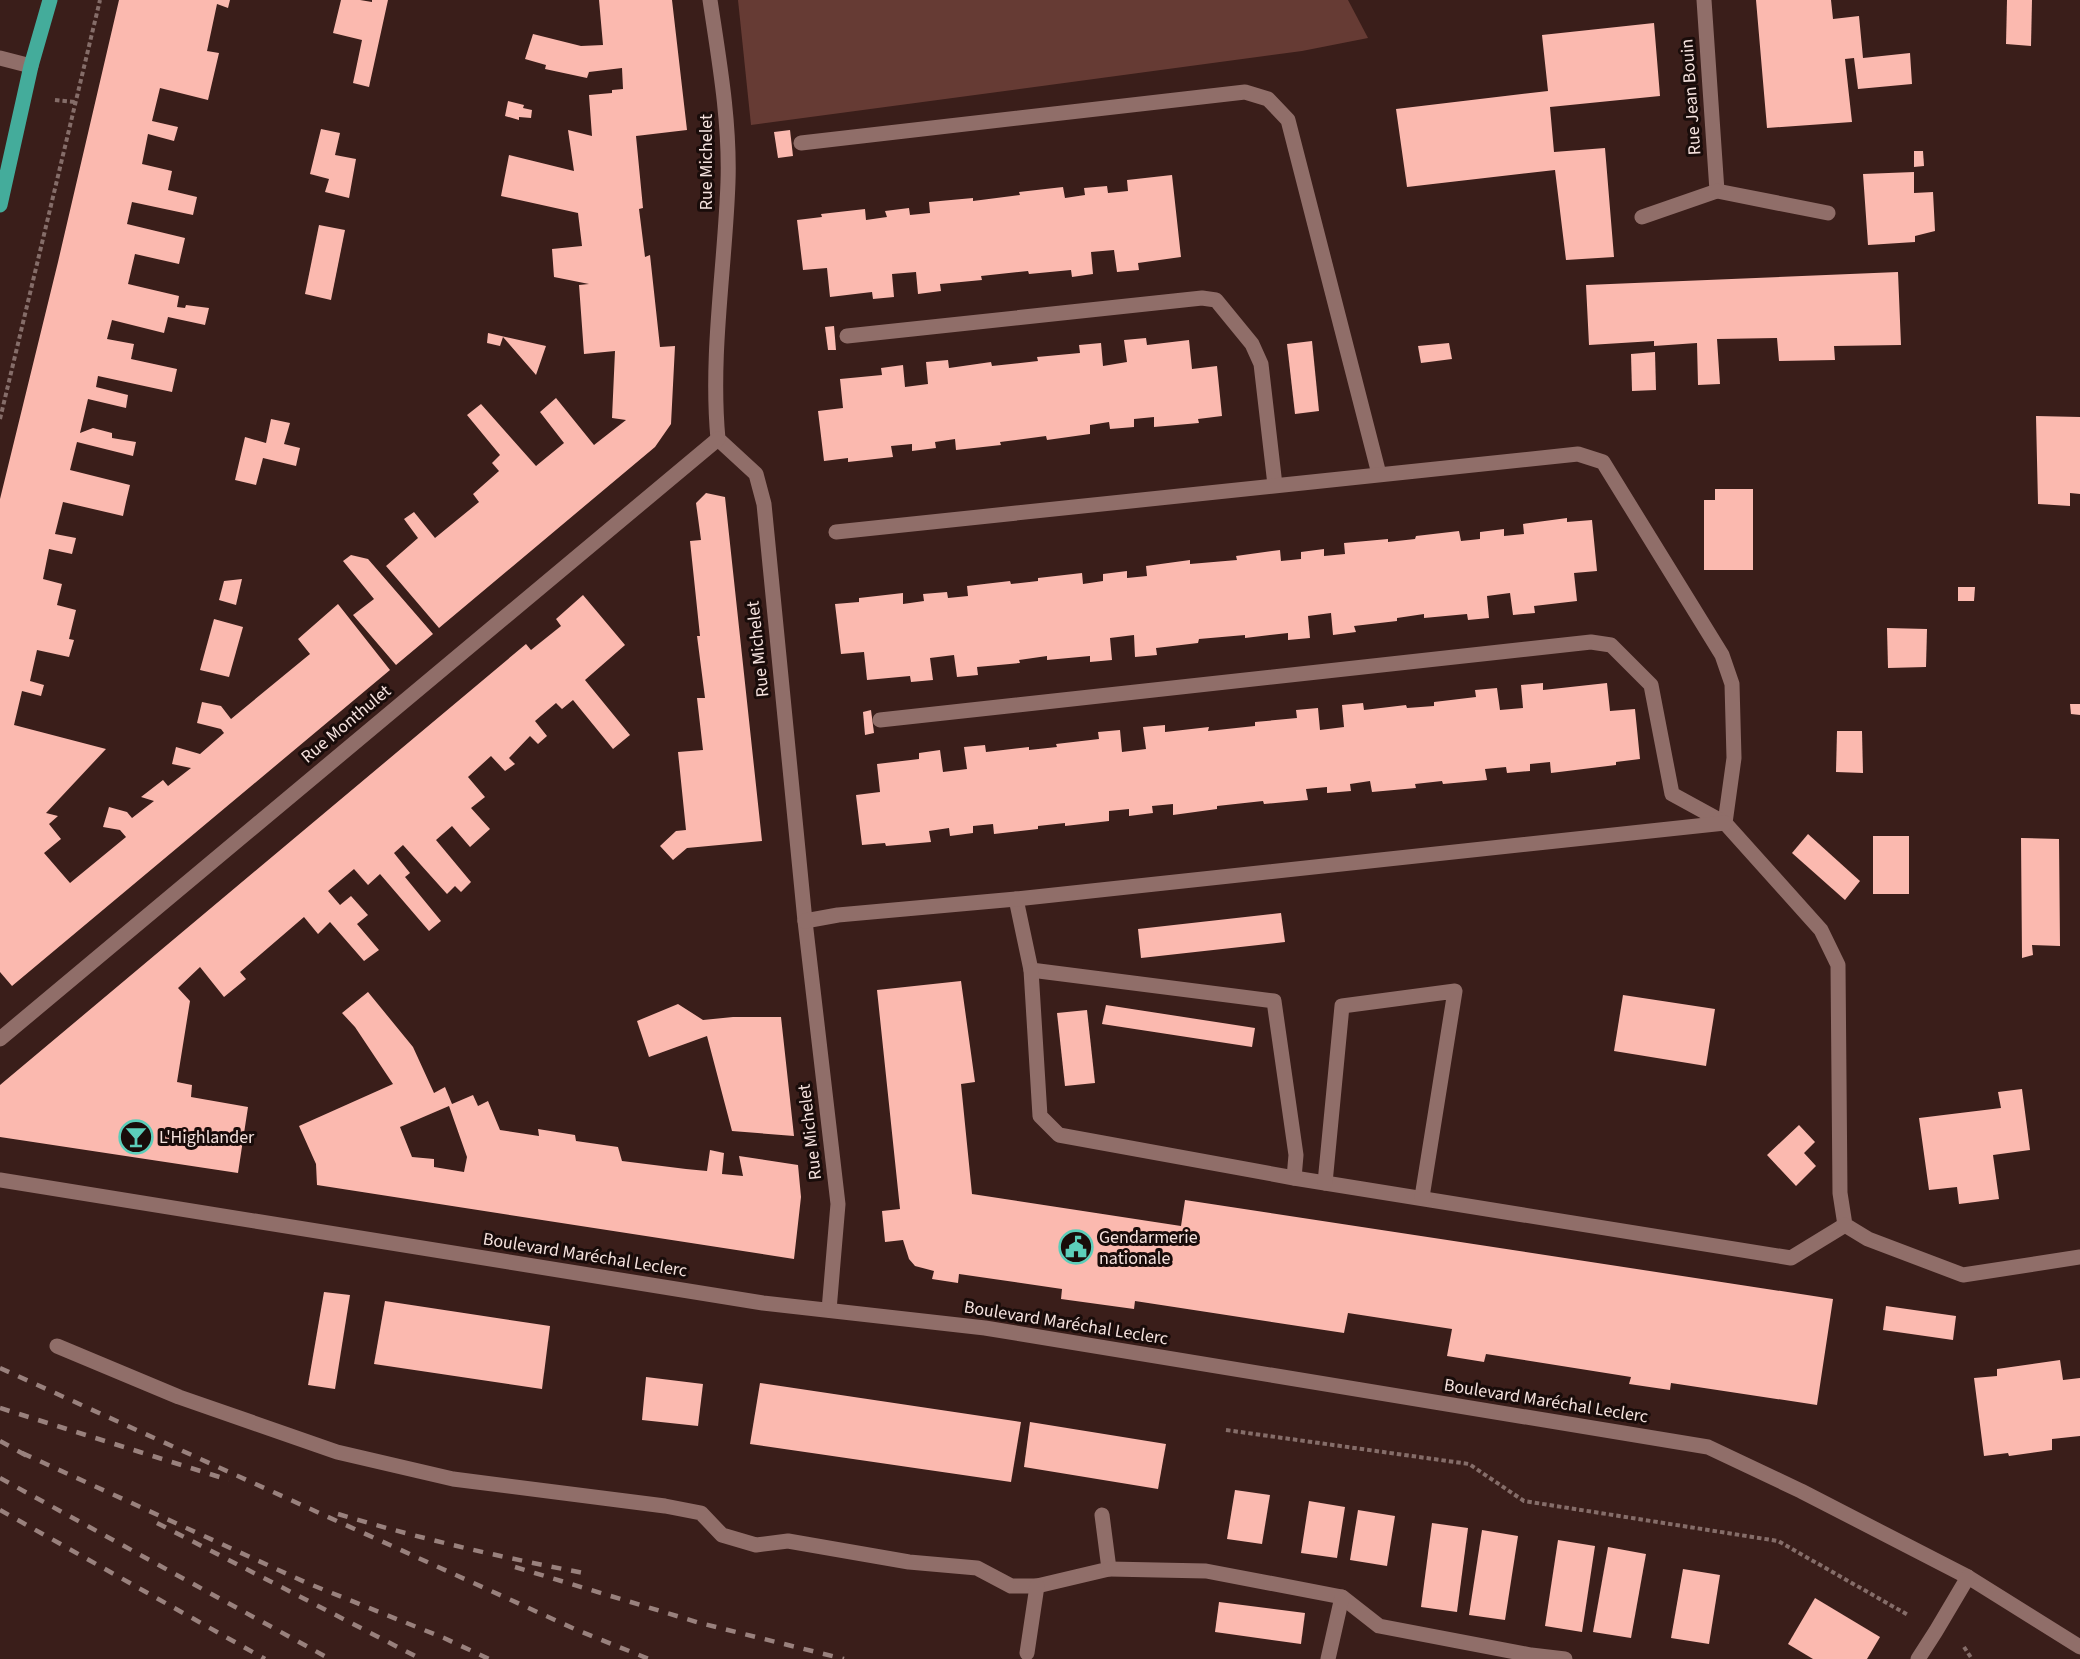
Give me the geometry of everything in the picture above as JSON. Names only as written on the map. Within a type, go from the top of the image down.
[{"type":"main road","points":[[0,205],[31,66],[50,0]]},
{"type":"street","name":"Rue Michelet","points":[[710,0],[727,122],[728,181],[714,400],[718,439],[756,474],[764,504],[805,921],[838,1204],[829,1310]]},
{"type":"street","name":"Rue Jean Bouin","points":[[1704,0],[1717,191]]},
{"type":"street","points":[[0,58],[31,66]]},
{"type":"street","points":[[801,143],[1245,92],[1268,99],[1288,120],[1379,474]]},
{"type":"street","points":[[1642,217],[1717,191],[1828,213]]},
{"type":"street","points":[[847,336],[1202,298],[1216,300],[1252,344],[1261,364],[1275,485]]},
{"type":"street","name":"Rue Monthulet","points":[[0,1039],[718,439]]},
{"type":"street","points":[[836,532],[1578,454],[1603,462],[1722,655],[1732,684],[1734,758],[1725,823]]},
{"type":"street","points":[[880,720],[1591,642],[1611,645],[1651,686],[1672,794],[1725,823],[1821,930],[1838,965],[1840,1193],[1845,1225],[1868,1239],[1964,1275],[2080,1257]]},
{"type":"street","points":[[805,921],[838,915],[1016,899],[1725,823]]},
{"type":"street","points":[[1016,899],[1031,970],[1040,1116],[1059,1135],[1294,1178],[1791,1258],[1845,1225]]},
{"type":"street","points":[[1031,970],[1274,1001],[1296,1155],[1294,1178]]},
{"type":"street","points":[[1325,1183],[1342,1006],[1455,991],[1422,1197]]},
{"type":"street","name":"Boulevard Maréchal Leclerc","points":[[0,1179],[751,1301],[985,1328],[1708,1447],[1802,1491],[1968,1577],[2080,1647]]},
{"type":"street","points":[[57,1346],[179,1397],[337,1452],[453,1479],[665,1506],[701,1513],[722,1534],[756,1545],[788,1541],[909,1562],[977,1568],[1011,1586],[1037,1586],[1109,1569],[1206,1570],[1342,1597],[1378,1626],[1531,1655],[1565,1659]]},
{"type":"street","points":[[1102,1515],[1109,1569]]},
{"type":"street","points":[[1918,1659],[1968,1577]]},
{"type":"street","points":[[1027,1653],[1037,1586]]},
{"type":"street","points":[[1328,1659],[1342,1597]]},
{"type":"path","points":[[0,418],[100,0]]},
{"type":"path","points":[[1226,1430],[1469,1464],[1524,1501],[1778,1541],[1965,1648],[1972,1659]]},
{"type":"shaded area","points":[[738,0],[1348,0],[1368,38],[1302,51],[751,125]]},
{"type":"building","points":[[119,0],[230,0],[228,8],[217,4],[207,51],[219,53],[208,100],[160,88],[152,121],[178,127],[174,141],[148,134],[142,164],[172,171],[168,190],[197,197],[193,215],[132,202],[127,224],[185,238],[179,264],[135,254],[128,284],[179,296],[177,307],[185,308],[186,305],[209,308],[205,325],[168,317],[164,333],[112,320],[107,339],[134,344],[131,359],[177,369],[172,392],[98,376],[96,387],[128,395],[126,408],[88,399],[80,433],[93,428],[112,433],[112,438],[136,442],[133,456],[77,442],[70,470],[130,485],[123,516],[63,502],[55,534],[76,538],[72,554],[49,549],[43,579],[62,584],[57,605],[76,610],[69,639],[74,640],[69,657],[37,650],[30,681],[44,685],[41,696],[22,691],[14,725],[106,749],[46,813],[58,816],[49,824],[61,839],[44,853],[70,883],[126,837],[120,830],[103,827],[109,807],[127,812],[132,818],[154,801],[141,797],[163,780],[168,786],[191,768],[172,764],[176,747],[200,754],[224,733],[221,729],[197,723],[202,702],[221,706],[231,719],[310,654],[298,639],[338,604],[390,670],[12,986],[0,972],[0,499]]},
{"type":"building","points":[[341,0],[372,2],[372,0],[388,0],[369,87],[353,83],[362,40],[333,33]]},
{"type":"building","points":[[599,0],[672,0],[687,130],[636,136],[643,208],[639,209],[645,257],[650,255],[660,347],[675,346],[671,424],[655,447],[439,628],[386,566],[418,538],[404,519],[414,512],[435,538],[479,502],[473,494],[499,471],[492,463],[500,455],[467,415],[481,404],[536,466],[564,443],[540,412],[556,398],[594,445],[626,420],[612,418],[615,351],[584,354],[579,285],[589,284],[554,277],[552,249],[582,246],[578,213],[501,196],[509,155],[574,171],[568,130],[592,136],[589,95],[612,93],[612,90],[623,89],[622,68],[589,72],[587,78],[545,69],[546,65],[525,59],[533,34],[581,46],[603,45]]},
{"type":"building","points":[[1756,0],[1831,0],[1833,19],[1859,16],[1863,58],[1910,53],[1912,84],[1858,89],[1854,58],[1845,59],[1852,122],[1767,128]]},
{"type":"building","points":[[2007,0],[2032,0],[2031,46],[2006,44]]},
{"type":"building","points":[[1654,23],[1660,96],[1550,107],[1554,152],[1605,148],[1614,257],[1566,260],[1555,170],[1407,187],[1396,109],[1548,91],[1542,35]]},
{"type":"building","points":[[508,101],[524,105],[523,108],[532,110],[531,118],[519,117],[519,120],[505,116]]},
{"type":"building","points":[[321,129],[340,133],[335,155],[356,159],[349,198],[325,192],[329,179],[310,174]]},
{"type":"building","points":[[790,130],[793,156],[778,158],[774,132]]},
{"type":"building","points":[[1914,151],[1923,151],[1924,166],[1914,167]]},
{"type":"building","points":[[1914,172],[1914,193],[1933,192],[1935,231],[1915,236],[1915,242],[1868,245],[1863,174]]},
{"type":"building","points":[[1172,175],[1181,257],[1138,263],[1139,270],[1117,272],[1114,250],[1091,252],[1093,274],[1072,277],[1071,270],[1029,274],[1028,271],[981,276],[982,280],[940,284],[941,291],[918,294],[916,272],[892,274],[894,297],[873,299],[872,292],[830,297],[827,268],[803,270],[797,220],[822,217],[821,214],[865,209],[866,220],[887,217],[885,211],[909,208],[910,215],[930,213],[929,202],[973,198],[973,201],[1020,195],[1019,192],[1063,187],[1065,198],[1085,195],[1084,188],[1107,186],[1108,193],[1128,191],[1127,180]]},
{"type":"building","points":[[319,225],[345,230],[331,300],[305,294]]},
{"type":"building","points":[[1898,272],[1901,345],[1834,346],[1835,360],[1779,361],[1777,338],[1717,339],[1720,384],[1698,385],[1697,343],[1654,346],[1654,341],[1589,345],[1586,285]]},
{"type":"building","points":[[834,326],[836,350],[828,350],[825,327]]},
{"type":"building","points":[[488,333],[546,346],[536,375],[503,337],[500,346],[487,343]]},
{"type":"building","points":[[1146,338],[1147,345],[1189,340],[1192,369],[1217,366],[1222,416],[1198,419],[1199,423],[1154,427],[1154,417],[1134,419],[1134,427],[1110,429],[1109,422],[1090,425],[1090,434],[1047,440],[1046,436],[1000,442],[1001,445],[956,450],[955,439],[935,442],[936,448],[912,451],[912,444],[891,446],[893,457],[848,462],[848,458],[824,461],[818,411],[843,408],[840,379],[882,375],[881,368],[903,365],[905,387],[928,384],[926,362],[948,360],[949,368],[991,362],[992,366],[1038,361],[1037,357],[1080,353],[1079,345],[1101,343],[1103,366],[1127,362],[1124,340]]},
{"type":"building","points":[[1312,341],[1319,411],[1295,414],[1287,344]]},
{"type":"building","points":[[1449,343],[1452,359],[1421,363],[1418,346]]},
{"type":"building","points":[[1655,352],[1656,390],[1632,391],[1631,354]]},
{"type":"building","points":[[2036,416],[2080,417],[2080,494],[2070,493],[2070,506],[2038,504]]},
{"type":"building","points":[[271,419],[290,423],[284,444],[300,448],[296,466],[263,458],[256,485],[235,480],[245,437],[266,443]]},
{"type":"building","points":[[1715,489],[1753,489],[1753,570],[1704,570],[1704,500],[1715,500]]},
{"type":"building","points":[[706,493],[725,497],[762,841],[687,848],[673,860],[660,846],[676,831],[686,830],[678,752],[703,750],[697,698],[705,698],[697,636],[700,636],[690,541],[701,540],[696,503]]},
{"type":"building","points":[[1567,518],[1567,522],[1592,520],[1597,571],[1574,573],[1577,601],[1534,606],[1535,613],[1513,615],[1510,593],[1487,596],[1489,618],[1468,620],[1467,614],[1424,618],[1424,614],[1397,618],[1397,621],[1354,626],[1356,632],[1333,635],[1331,613],[1308,616],[1310,638],[1288,640],[1288,633],[1245,638],[1245,635],[1199,639],[1198,643],[1156,648],[1157,655],[1135,657],[1134,635],[1110,638],[1112,660],[1090,662],[1090,656],[1047,660],[1047,656],[1019,660],[1020,663],[977,667],[978,675],[957,677],[954,655],[930,658],[933,680],[911,682],[910,676],[867,680],[864,652],[841,654],[835,604],[859,602],[859,598],[903,593],[903,604],[924,601],[923,594],[947,592],[948,598],[968,596],[967,586],[1010,581],[1011,584],[1038,581],[1038,578],[1082,573],[1083,584],[1103,581],[1103,574],[1127,571],[1127,578],[1147,576],[1146,566],[1190,560],[1190,564],[1237,560],[1236,556],[1280,550],[1281,561],[1301,559],[1301,552],[1324,549],[1324,556],[1345,554],[1344,543],[1388,539],[1388,542],[1459,531],[1461,541],[1480,539],[1480,532],[1504,529],[1504,536],[1524,534],[1523,524]]},
{"type":"building","points":[[351,555],[368,559],[433,634],[396,665],[353,615],[374,599],[343,561]]},
{"type":"building","points":[[242,579],[236,605],[219,600],[224,581]]},
{"type":"building","points":[[1958,587],[1975,587],[1974,601],[1958,601]]},
{"type":"building","points":[[583,595],[625,645],[585,680],[630,735],[613,749],[573,700],[562,709],[556,703],[535,721],[547,736],[538,744],[530,736],[509,758],[515,764],[505,771],[491,756],[468,777],[485,797],[471,808],[490,829],[470,847],[452,826],[436,840],[471,882],[461,892],[455,886],[447,894],[403,845],[394,853],[410,873],[405,877],[441,921],[429,931],[380,874],[368,885],[354,869],[328,891],[340,905],[351,896],[368,915],[357,924],[379,950],[364,961],[330,922],[318,934],[304,917],[240,972],[246,979],[224,997],[200,967],[178,988],[190,1001],[177,1082],[192,1085],[191,1097],[248,1107],[238,1173],[0,1137],[0,1085],[526,644],[531,650],[561,626],[556,619]]},
{"type":"building","points":[[214,619],[243,627],[229,677],[200,670]]},
{"type":"building","points":[[1887,628],[1927,629],[1926,667],[1888,668]]},
{"type":"building","points":[[1543,683],[1543,690],[1607,683],[1610,711],[1635,709],[1640,759],[1616,762],[1616,765],[1551,773],[1550,762],[1530,764],[1530,771],[1507,773],[1506,767],[1485,769],[1487,780],[1443,784],[1442,781],[1415,784],[1416,788],[1372,792],[1370,781],[1350,784],[1351,791],[1327,793],[1327,787],[1306,789],[1308,800],[1264,804],[1263,801],[1217,806],[1217,809],[1173,815],[1173,804],[1152,806],[1153,813],[1129,816],[1129,809],[1109,811],[1109,821],[1065,826],[1065,823],[1038,826],[1038,829],[994,834],[993,824],[973,826],[973,833],[950,836],[949,828],[929,831],[931,842],[886,846],[885,843],[862,845],[856,795],[880,792],[877,764],[919,759],[919,753],[940,750],[943,772],[967,769],[964,747],[985,745],[986,752],[1029,747],[1029,750],[1057,747],[1056,744],[1099,739],[1098,732],[1120,730],[1122,752],[1146,749],[1143,727],[1165,725],[1165,732],[1209,727],[1208,731],[1255,726],[1255,722],[1297,718],[1296,710],[1318,708],[1320,730],[1344,727],[1342,705],[1363,703],[1364,710],[1406,705],[1407,708],[1434,706],[1434,702],[1476,697],[1475,690],[1497,688],[1500,710],[1523,708],[1521,685]]},
{"type":"building","points":[[2070,704],[2080,704],[2080,715],[2071,714]]},
{"type":"building","points":[[871,710],[874,733],[865,735],[863,712]]},
{"type":"building","points":[[1837,731],[1862,731],[1863,773],[1836,772]]},
{"type":"building","points":[[1808,834],[1860,881],[1845,900],[1792,853]]},
{"type":"building","points":[[1873,836],[1909,836],[1909,894],[1873,894]]},
{"type":"building","points":[[2021,838],[2059,839],[2060,946],[2032,945],[2033,955],[2022,958]]},
{"type":"building","points":[[1281,913],[1285,942],[1141,958],[1138,929]]},
{"type":"building","points":[[961,981],[975,1082],[961,1084],[972,1194],[1181,1226],[1185,1200],[1833,1299],[1817,1405],[1671,1383],[1670,1390],[1629,1384],[1631,1377],[1486,1354],[1484,1362],[1447,1356],[1452,1329],[1348,1313],[1344,1333],[1135,1301],[1134,1309],[1061,1299],[1062,1289],[959,1274],[958,1283],[932,1279],[934,1271],[915,1266],[909,1259],[903,1240],[885,1242],[882,1211],[900,1209],[877,990]]},
{"type":"building","points":[[368,992],[413,1047],[434,1093],[445,1087],[452,1104],[473,1095],[478,1106],[488,1101],[500,1130],[539,1136],[538,1129],[575,1135],[576,1141],[618,1147],[622,1161],[707,1171],[710,1150],[724,1153],[722,1174],[743,1176],[739,1156],[798,1165],[801,1197],[794,1259],[317,1185],[316,1164],[299,1126],[393,1084],[355,1027],[342,1013]],"holes":[[[449,1106],[467,1157],[464,1172],[434,1167],[434,1159],[412,1157],[400,1127]]]},
{"type":"building","points":[[1623,995],[1715,1009],[1706,1066],[1614,1051]]},
{"type":"building","points":[[678,1004],[703,1020],[733,1017],[781,1017],[794,1136],[732,1131],[707,1036],[649,1057],[637,1021]]},
{"type":"building","points":[[1106,1005],[1255,1028],[1252,1047],[1102,1024]]},
{"type":"building","points":[[1087,1010],[1095,1083],[1065,1086],[1057,1013]]},
{"type":"building","points":[[2022,1089],[2030,1150],[1993,1155],[1999,1199],[1959,1204],[1957,1187],[1929,1190],[1919,1118],[2001,1108],[1998,1092]]},
{"type":"building","points":[[1799,1125],[1815,1142],[1804,1153],[1816,1166],[1796,1186],[1767,1155]]},
{"type":"building","points":[[324,1292],[350,1295],[335,1389],[308,1385]]},
{"type":"building","points":[[385,1301],[550,1326],[542,1389],[374,1364]]},
{"type":"building","points":[[1886,1306],[1956,1316],[1953,1340],[1883,1330]]},
{"type":"building","points":[[2060,1360],[2063,1380],[2080,1378],[2080,1436],[2052,1439],[2052,1450],[2009,1456],[2008,1453],[1984,1456],[1974,1378],[1997,1376],[1997,1369]]},
{"type":"building","points":[[646,1377],[703,1384],[698,1426],[642,1420]]},
{"type":"building","points":[[760,1383],[1021,1422],[1011,1482],[750,1444]]},
{"type":"building","points":[[1030,1422],[1166,1444],[1158,1489],[1024,1467]]},
{"type":"building","points":[[1235,1490],[1270,1495],[1262,1544],[1227,1539]]},
{"type":"building","points":[[1309,1501],[1345,1507],[1337,1558],[1301,1553]]},
{"type":"building","points":[[1358,1510],[1395,1516],[1387,1566],[1350,1560]]},
{"type":"building","points":[[1432,1523],[1468,1528],[1457,1612],[1421,1607]]},
{"type":"building","points":[[1482,1530],[1518,1536],[1505,1620],[1469,1615]]},
{"type":"building","points":[[1558,1540],[1595,1546],[1582,1632],[1545,1626]]},
{"type":"building","points":[[1608,1547],[1646,1554],[1631,1638],[1593,1632]]},
{"type":"building","points":[[1683,1569],[1720,1575],[1709,1644],[1671,1638]]},
{"type":"building","points":[[1815,1598],[1880,1637],[1867,1659],[1813,1659],[1788,1644]]},
{"type":"building","points":[[1219,1602],[1305,1613],[1301,1644],[1215,1632]]},
{"type":"railway","points":[[0,1368],[577,1630],[649,1659]]},
{"type":"railway","points":[[0,1408],[229,1480]]},
{"type":"railway","points":[[0,1441],[29,1457]]},
{"type":"railway","points":[[22,1453],[307,1583],[444,1638],[489,1659]]},
{"type":"railway","points":[[0,1478],[330,1659]]},
{"type":"railway","points":[[0,1510],[265,1659]]},
{"type":"railway","points":[[338,1514],[400,1532],[589,1574]]},
{"type":"railway","points":[[157,1523],[421,1659]]},
{"type":"railway","points":[[515,1567],[700,1623],[844,1659]]},
{"type":"place","name":"L'Highlander","points":[[136,1137]]},
{"type":"place","name":"Gendarmerie nationale","points":[[1076,1247]]}]
